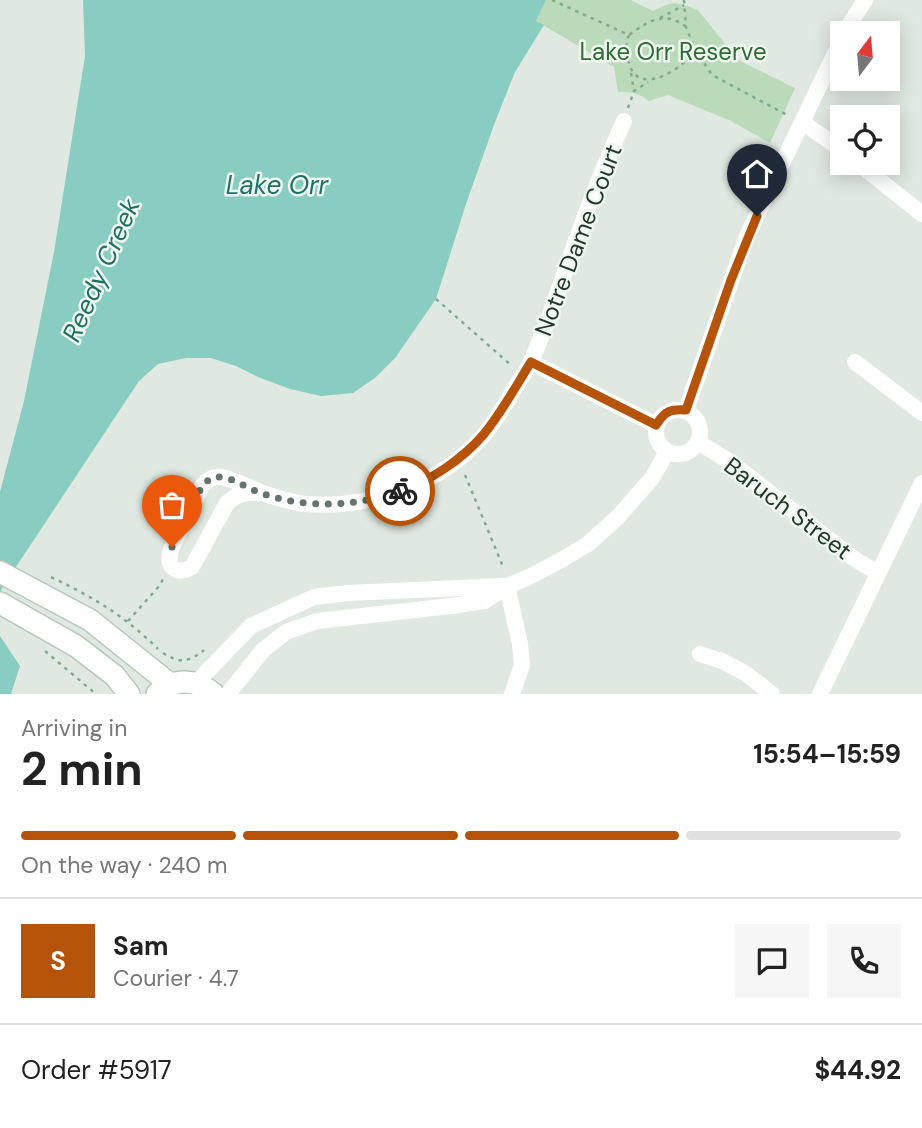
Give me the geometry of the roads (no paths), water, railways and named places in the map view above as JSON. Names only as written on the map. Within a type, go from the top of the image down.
[{"type":"main road","points":[[0,572],[90,620],[164,689],[183,681],[205,688]]},
{"type":"main road","points":[[4,605],[76,646],[115,677],[128,694]]},
{"type":"street","points":[[852,21],[865,0]]},
{"type":"street","points":[[686,410],[747,236],[830,64]]},
{"type":"street","name":"Notre Dame Court","points":[[256,491],[235,496],[227,503],[192,567],[177,571],[172,567],[169,554],[202,486],[208,480],[220,477],[256,491],[303,503],[344,504],[364,501],[407,489],[430,477],[457,460],[482,437],[502,411],[527,367],[624,121]]},
{"type":"street","points":[[802,122],[830,141]]},
{"type":"street","points":[[873,175],[922,214]]},
{"type":"street","points":[[855,362],[922,413]]},
{"type":"street","points":[[527,367],[656,425]]},
{"type":"street","points":[[673,409],[686,410],[695,417],[700,430],[698,442],[689,452],[667,452],[659,445],[655,435],[656,425],[662,415],[673,409]]},
{"type":"street","name":"Baruch Street","points":[[698,442],[732,463],[853,558],[878,573]]},
{"type":"street","points":[[228,694],[263,650],[286,632],[317,621],[485,600],[507,586],[563,559],[588,544],[618,517],[652,478],[667,452]]},
{"type":"street","points":[[820,694],[922,483]]},
{"type":"street","points":[[205,688],[251,625],[314,597],[507,586]]},
{"type":"street","points":[[507,586],[522,665],[512,694]]},
{"type":"street","points":[[700,654],[723,661],[745,673],[772,694]]},
{"type":"water","name":"Lake Orr","points":[[83,0],[546,0],[536,21],[544,25],[515,72],[495,122],[436,299],[395,358],[375,378],[353,393],[321,396],[290,389],[211,358],[186,358],[158,364],[139,381],[0,594],[0,492],[24,401],[54,252],[85,56]]},
{"type":"water","points":[[0,636],[20,666],[11,694],[0,694]]},
{"type":"park label","name":"Lake Orr Reserve","points":[[673,51]]},
{"type":"water label","name":"Reedy Creek","points":[[101,270]]}]
